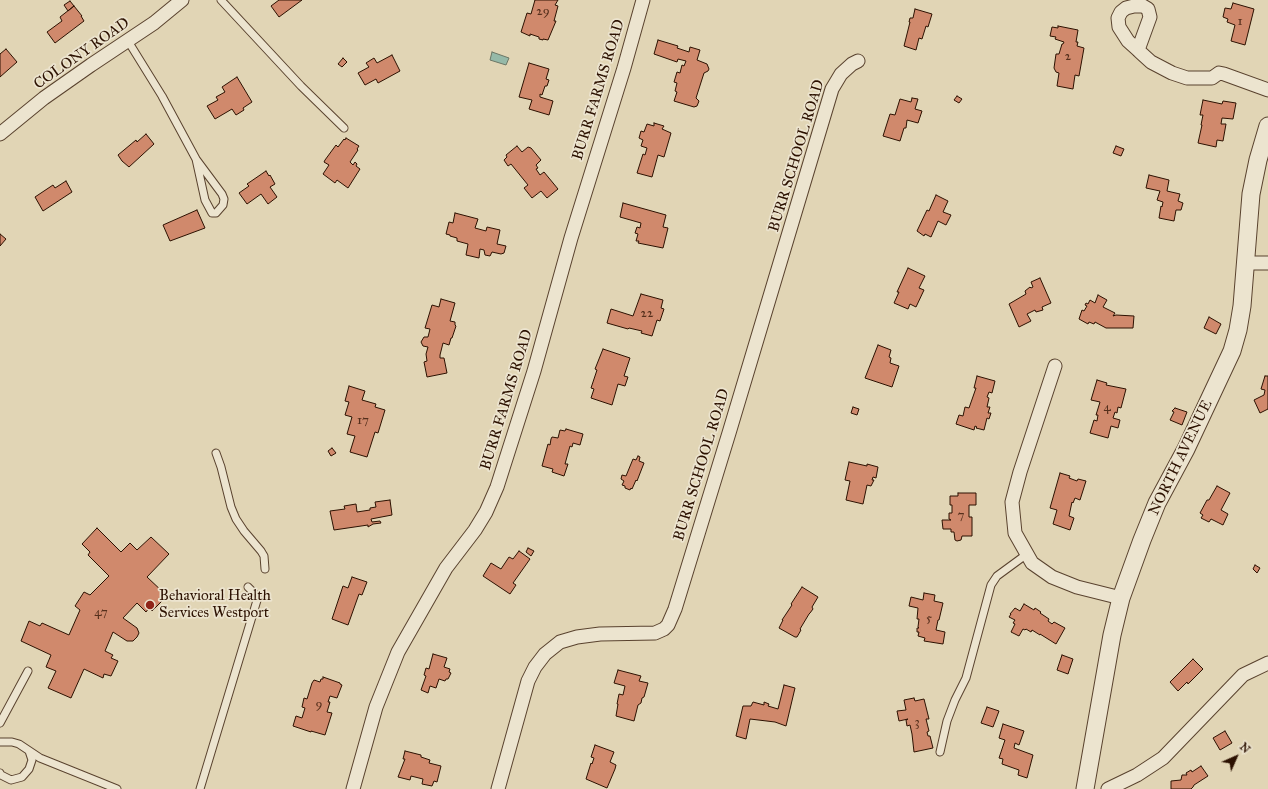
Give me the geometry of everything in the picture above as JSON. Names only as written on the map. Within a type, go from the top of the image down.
[{"type":"street","name":"COLONY ROAD","points":[[0,134],[44,98],[154,23],[182,0]]},
{"type":"street","name":"BURR FARMS ROAD","points":[[353,789],[376,707],[398,652],[446,568],[475,530],[486,512],[497,487],[534,370],[571,238],[624,68],[643,0]]},
{"type":"street","points":[[1138,50],[1151,62],[1172,73],[1187,78],[1212,78],[1219,73],[1268,90]]},
{"type":"street","name":"BURR SCHOOL ROAD","points":[[498,789],[528,681],[534,667],[545,654],[560,642],[600,634],[655,633],[664,629],[668,625],[675,609],[729,433],[832,89],[841,74],[858,61]]},
{"type":"street","name":"NORTH AVENUE","points":[[1085,789],[1112,635],[1121,598],[1157,503],[1186,449],[1232,351],[1238,330],[1242,306],[1251,194],[1258,160],[1268,126]]},
{"type":"street","points":[[1246,263],[1268,263]]},
{"type":"street","points":[[1055,366],[1020,472],[1012,502],[1015,533],[1032,563],[1052,577],[1077,587],[1121,598]]},
{"type":"street","points":[[1108,789],[1138,775],[1163,758],[1243,676],[1268,662]]},
{"type":"lane","points":[[221,0],[301,86],[344,128]]},
{"type":"lane","points":[[128,41],[162,96],[196,158],[222,194],[224,199],[223,205],[216,213],[212,213],[209,210],[205,200],[196,158]]},
{"type":"lane","points":[[216,454],[221,466],[231,506],[236,519],[264,556],[266,569]]},
{"type":"lane","points":[[940,752],[947,721],[966,678],[991,585],[997,576],[1027,554]]},
{"type":"lane","points":[[200,789],[258,597],[248,587]]},
{"type":"lane","points":[[0,723],[28,671]]},
{"type":"lane","points":[[0,742],[12,742],[19,744],[40,758],[117,789]]},
{"type":"lane","points":[[0,773],[11,780],[22,777],[29,769],[32,760],[29,751]]},
{"type":"shaded area","points":[[492,52],[509,58],[506,65],[490,60]]},
{"type":"building","points":[[279,0],[302,0],[279,17],[271,6]]},
{"type":"building","points":[[535,0],[558,0],[555,5],[558,6],[554,21],[556,21],[548,40],[539,39],[539,37],[530,34],[530,36],[521,32],[527,13],[531,14]]},
{"type":"building","points":[[70,1],[74,6],[68,11],[64,5]]},
{"type":"building","points":[[1233,3],[1254,9],[1245,45],[1231,41],[1235,25],[1227,22],[1228,19],[1223,17],[1225,8],[1231,9]]},
{"type":"building","points":[[74,6],[84,21],[55,43],[47,32],[62,21],[60,17]]},
{"type":"building","points":[[915,9],[932,14],[922,39],[919,38],[916,50],[904,46],[910,18],[913,18]]},
{"type":"building","points":[[1058,26],[1078,30],[1076,42],[1078,42],[1077,46],[1084,48],[1079,76],[1075,75],[1073,89],[1057,86],[1059,73],[1056,72],[1054,68],[1056,54],[1059,54],[1064,42],[1055,39],[1056,37],[1050,36],[1052,27],[1058,28]]},
{"type":"building","points":[[658,40],[678,46],[677,48],[689,52],[690,47],[700,50],[697,60],[707,64],[709,69],[704,73],[696,98],[699,101],[697,106],[694,107],[674,101],[677,92],[675,91],[677,83],[674,82],[677,72],[680,73],[682,65],[684,66],[686,61],[678,59],[677,62],[654,54]]},
{"type":"building","points":[[6,49],[17,62],[0,77],[0,54]]},
{"type":"building","points":[[392,55],[400,71],[378,83],[376,79],[365,85],[358,73],[369,67],[366,63],[374,58],[377,63]]},
{"type":"building","points":[[343,58],[347,62],[342,67],[338,64]]},
{"type":"building","points":[[529,63],[549,69],[546,79],[549,80],[542,95],[540,94],[540,97],[553,101],[549,115],[529,109],[532,100],[519,97]]},
{"type":"building","points":[[237,77],[252,102],[236,115],[232,109],[215,119],[207,106],[218,100],[216,97],[225,92],[222,87]]},
{"type":"building","points":[[957,96],[962,99],[959,103],[954,100]]},
{"type":"building","points":[[912,98],[918,99],[915,109],[922,111],[918,123],[907,120],[906,128],[904,128],[900,141],[883,136],[890,114],[895,115],[900,99],[911,102]]},
{"type":"building","points":[[1203,100],[1222,104],[1223,101],[1236,103],[1233,119],[1222,118],[1221,124],[1226,124],[1223,141],[1217,140],[1216,147],[1198,143],[1202,125],[1203,115],[1200,115]]},
{"type":"building","points":[[654,123],[664,126],[662,129],[671,133],[664,157],[658,155],[652,177],[637,173],[643,154],[645,155],[647,148],[641,146],[643,140],[639,138],[641,131],[644,132],[647,124],[654,126]]},
{"type":"building","points":[[146,134],[154,144],[129,167],[118,155]]},
{"type":"building","points":[[346,138],[359,146],[350,162],[353,165],[355,162],[357,164],[356,166],[360,169],[348,188],[337,180],[335,183],[323,174],[329,165],[324,162],[325,160],[336,145],[338,147]]},
{"type":"building","points":[[517,146],[522,152],[528,147],[531,148],[541,160],[536,165],[538,168],[536,169],[540,175],[544,172],[558,189],[547,198],[541,191],[532,198],[524,188],[528,185],[511,164],[508,166],[504,160],[507,157],[506,155]]},
{"type":"building","points":[[1116,146],[1124,149],[1121,156],[1113,153]]},
{"type":"building","points":[[266,171],[275,184],[270,187],[277,197],[268,204],[261,194],[247,204],[239,193],[249,186],[247,184]]},
{"type":"building","points":[[1149,175],[1169,180],[1167,191],[1180,194],[1178,201],[1183,203],[1181,210],[1176,210],[1174,221],[1159,218],[1163,202],[1157,200],[1160,191],[1146,188]]},
{"type":"building","points":[[66,181],[72,192],[43,211],[35,197],[53,185],[55,188]]},
{"type":"building","points":[[936,195],[948,201],[943,212],[951,215],[946,225],[938,221],[931,237],[925,234],[924,236],[917,231],[927,210],[929,211]]},
{"type":"building","points":[[623,203],[666,215],[663,227],[668,228],[663,248],[638,243],[639,241],[636,241],[638,234],[635,233],[637,227],[640,228],[641,223],[620,217]]},
{"type":"building","points":[[197,210],[205,228],[170,241],[163,225]]},
{"type":"building","points":[[455,213],[478,219],[475,228],[486,231],[487,227],[500,230],[497,244],[506,246],[504,253],[501,254],[492,252],[490,256],[485,255],[484,250],[480,249],[479,258],[466,255],[468,244],[457,241],[457,238],[446,234],[449,222],[453,223]]},
{"type":"building","points":[[0,234],[6,239],[0,246]]},
{"type":"building","points":[[908,268],[925,276],[919,288],[924,290],[916,307],[910,304],[908,309],[894,303],[899,292],[897,292]]},
{"type":"building","points":[[1040,278],[1051,303],[1042,307],[1043,310],[1036,312],[1035,310],[1027,314],[1031,321],[1019,327],[1009,304],[1026,294],[1025,291],[1030,287],[1033,287],[1031,282]]},
{"type":"building","points":[[641,294],[663,300],[661,308],[664,309],[660,321],[657,320],[652,336],[641,333],[642,331],[607,323],[611,309],[633,316]]},
{"type":"building","points":[[1098,295],[1107,300],[1103,307],[1115,313],[1113,316],[1134,316],[1133,328],[1106,328],[1095,322],[1094,324],[1089,322],[1088,324],[1079,319],[1082,310],[1084,311],[1087,306],[1085,305],[1086,303],[1088,304],[1090,300],[1095,303]]},
{"type":"building","points":[[441,299],[455,303],[450,321],[455,322],[456,326],[449,345],[443,343],[440,355],[440,358],[444,358],[447,373],[427,377],[424,362],[427,361],[426,354],[428,347],[423,346],[421,342],[424,337],[428,337],[430,329],[425,328],[432,305],[439,307]]},
{"type":"building","points":[[1209,317],[1221,324],[1216,334],[1204,328]]},
{"type":"building","points":[[878,345],[891,350],[889,357],[891,358],[890,363],[899,366],[892,387],[865,378]]},
{"type":"building","points":[[603,349],[630,358],[624,376],[628,377],[625,386],[618,384],[612,405],[591,398],[594,389],[591,388],[597,370],[595,369]]},
{"type":"building","points":[[977,376],[995,381],[992,393],[989,392],[987,397],[989,398],[987,407],[990,407],[988,413],[991,413],[989,419],[987,418],[984,430],[976,428],[977,427],[975,426],[974,430],[956,424],[959,415],[963,416],[965,407],[969,408],[976,388],[974,388]]},
{"type":"building","points":[[1265,376],[1268,376],[1268,409],[1260,413],[1254,400],[1264,395],[1265,390],[1261,389]]},
{"type":"building","points":[[1097,380],[1107,383],[1106,385],[1126,389],[1121,408],[1118,407],[1117,413],[1115,412],[1113,418],[1120,420],[1118,428],[1111,426],[1108,438],[1090,433],[1094,420],[1097,421],[1098,415],[1096,415],[1100,402],[1091,400]]},
{"type":"building","points":[[349,386],[365,391],[362,400],[376,404],[375,407],[385,410],[378,433],[375,432],[367,457],[350,452],[355,436],[347,434],[352,417],[345,415],[349,402],[345,401]]},
{"type":"building","points":[[853,407],[859,409],[857,415],[851,413]]},
{"type":"building","points":[[1175,408],[1187,412],[1182,425],[1170,420],[1174,412],[1172,411]]},
{"type":"building","points":[[566,429],[583,434],[580,445],[573,443],[572,447],[570,446],[565,464],[568,464],[564,476],[552,472],[553,469],[542,466],[548,444],[550,445],[552,437],[558,438],[560,430],[565,431]]},
{"type":"building","points":[[332,448],[336,453],[331,456],[328,451]]},
{"type":"building","points":[[638,456],[640,457],[639,461],[644,463],[637,481],[636,480],[632,489],[631,488],[630,490],[622,485],[624,481],[621,479],[622,475],[626,476],[633,459],[636,460]]},
{"type":"building","points":[[849,462],[878,467],[876,478],[873,477],[872,480],[874,480],[871,486],[867,485],[863,504],[846,500],[850,481],[845,480]]},
{"type":"building","points":[[1060,473],[1070,476],[1069,478],[1077,481],[1078,479],[1086,481],[1080,500],[1075,498],[1073,503],[1072,502],[1069,516],[1074,518],[1070,530],[1053,524],[1057,510],[1050,508]]},
{"type":"building","points":[[1217,486],[1230,493],[1221,510],[1228,514],[1223,525],[1211,519],[1209,522],[1201,518],[1203,515],[1200,513]]},
{"type":"building","points":[[958,493],[976,493],[976,505],[969,505],[969,517],[972,517],[972,536],[962,536],[961,540],[957,541],[955,540],[954,532],[951,532],[951,529],[943,529],[942,520],[951,520],[949,519],[949,513],[952,513],[950,496],[958,496]]},
{"type":"building","points":[[390,500],[392,515],[371,519],[372,522],[380,521],[381,523],[373,524],[368,527],[368,525],[334,530],[330,511],[345,509],[344,506],[356,504],[357,512],[370,510],[370,508],[376,507],[375,502]]},
{"type":"building","points":[[97,528],[121,552],[130,543],[137,550],[151,537],[169,554],[147,577],[164,593],[161,596],[164,599],[152,611],[149,608],[146,612],[137,603],[123,618],[137,628],[139,633],[137,637],[133,641],[127,641],[113,632],[105,651],[113,655],[111,658],[118,661],[111,676],[104,674],[103,678],[84,669],[71,698],[48,688],[56,671],[46,667],[51,655],[21,641],[29,621],[40,626],[42,623],[69,635],[80,610],[75,606],[84,592],[90,595],[109,576],[88,555],[90,552],[82,544]]},
{"type":"building","points":[[528,548],[534,551],[531,556],[526,552]]},
{"type":"building","points":[[519,551],[530,559],[513,583],[516,585],[510,594],[483,576],[491,563],[501,569],[509,557],[513,559]]},
{"type":"building","points":[[1255,565],[1260,568],[1257,573],[1253,569]]},
{"type":"building","points":[[352,577],[367,582],[362,595],[359,594],[348,625],[332,619],[343,586],[348,588]]},
{"type":"building","points":[[802,587],[818,597],[797,637],[795,637],[779,628],[782,620]]},
{"type":"building","points":[[924,593],[935,595],[934,601],[943,603],[936,630],[945,632],[943,644],[924,641],[925,638],[918,636],[918,608],[909,606],[911,597],[923,600]]},
{"type":"building","points":[[1024,604],[1041,612],[1040,613],[1049,619],[1048,621],[1052,624],[1054,622],[1065,628],[1056,644],[1032,630],[1031,632],[1023,629],[1019,636],[1011,632],[1015,624],[1013,623],[1015,620],[1009,617],[1010,614],[1015,608],[1020,611]]},
{"type":"building","points":[[433,654],[447,658],[444,667],[450,669],[449,672],[451,673],[445,681],[439,679],[436,688],[430,686],[428,693],[421,690],[426,676],[424,675],[426,668],[429,669]]},
{"type":"building","points":[[1062,655],[1073,659],[1068,674],[1057,670]]},
{"type":"building","points":[[1193,659],[1203,669],[1188,684],[1187,682],[1178,691],[1170,682]]},
{"type":"building","points":[[618,670],[641,676],[639,681],[648,683],[644,697],[638,705],[634,721],[616,716],[619,694],[623,695],[625,686],[614,683]]},
{"type":"building","points":[[323,677],[342,685],[337,698],[330,696],[327,712],[332,713],[325,735],[293,726],[296,716],[302,718],[305,708],[302,707],[304,698],[307,699],[312,683],[314,680],[320,682]]},
{"type":"building","points":[[784,685],[795,688],[786,726],[775,722],[750,719],[746,739],[736,736],[743,706],[751,706],[753,702],[764,705],[764,702],[769,704],[768,706],[778,709]]},
{"type":"building","points":[[914,698],[915,701],[924,699],[929,719],[926,719],[929,731],[927,732],[928,736],[930,736],[933,748],[914,752],[910,725],[907,726],[906,720],[908,719],[899,721],[897,711],[906,710],[904,700]]},
{"type":"building","points":[[987,707],[999,711],[993,727],[981,723]]},
{"type":"building","points":[[1003,724],[1024,731],[1019,745],[1015,743],[1014,748],[1033,755],[1027,778],[1018,775],[1019,770],[1002,764],[1003,759],[999,758],[1005,740],[999,738]]},
{"type":"building","points":[[1225,731],[1232,743],[1220,750],[1213,738]]},
{"type":"building","points":[[595,745],[614,752],[610,762],[616,765],[607,788],[586,779],[594,758],[591,757]]},
{"type":"building","points":[[405,751],[421,755],[421,757],[430,760],[429,763],[441,766],[437,782],[434,781],[432,786],[422,784],[423,779],[411,776],[410,780],[398,777],[405,759],[403,759]]},
{"type":"building","points":[[1201,766],[1208,776],[1194,785],[1191,789],[1171,789],[1171,781],[1181,780],[1182,775],[1187,775],[1186,773],[1191,770],[1192,772]]},
{"type":"place","name":"Behavioral Health Services Westport","points":[[150,605]]}]
